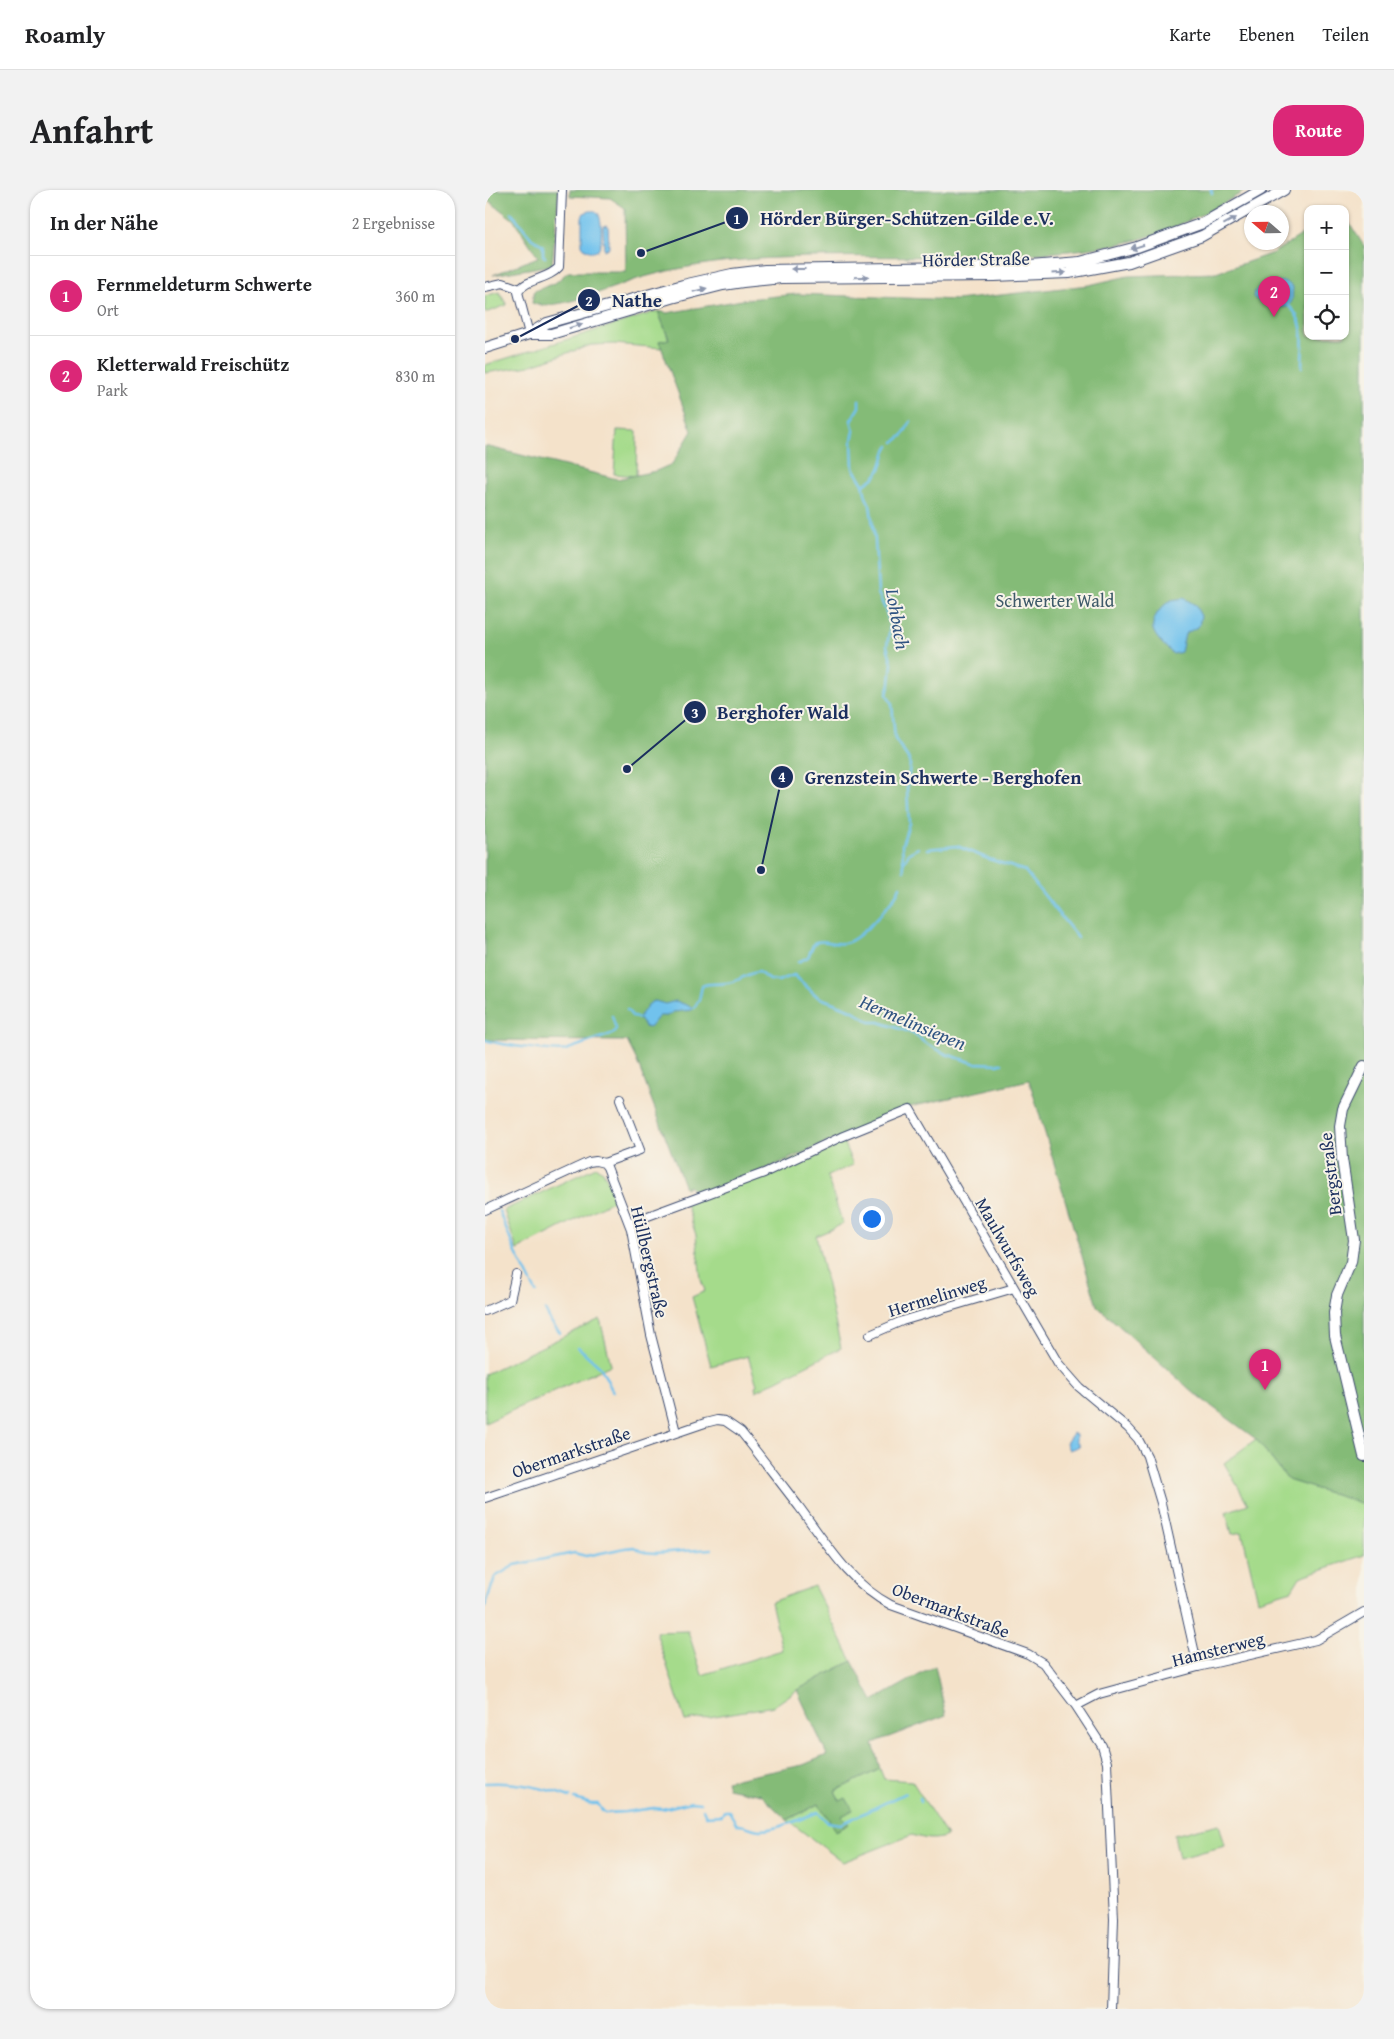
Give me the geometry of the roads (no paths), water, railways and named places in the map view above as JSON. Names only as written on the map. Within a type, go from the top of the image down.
[{"type":"main road","name":"Hörder Straße","points":[[652,299],[708,278],[765,270],[1030,266],[1080,262],[1137,247],[1198,225],[1261,190]]},
{"type":"main road","name":"Hörder Straße","points":[[652,299],[723,285],[763,280],[1069,273],[1129,262],[1202,236],[1284,190]]},
{"type":"main road","points":[[485,348],[529,334],[547,323],[652,299]]},
{"type":"main road","name":"Bergstraße","points":[[1364,1066],[1347,1100],[1339,1126],[1354,1240],[1351,1262],[1337,1295],[1334,1313],[1337,1345],[1364,1456]]},
{"type":"street","points":[[529,334],[518,295],[519,289],[527,283],[553,273],[559,267],[562,190]]},
{"type":"street","points":[[485,287],[503,283],[519,289]]},
{"type":"street","points":[[485,1210],[589,1162],[604,1163],[640,1150],[620,1099]]},
{"type":"street","name":"Maulwurfsweg","points":[[629,1223],[764,1173],[841,1137],[910,1109],[1061,1368],[1079,1387],[1129,1428],[1142,1446],[1150,1465],[1161,1503],[1198,1667]]},
{"type":"street","name":"Hüllbergstraße","points":[[604,1163],[607,1166],[629,1223],[651,1335],[676,1432]]},
{"type":"street","points":[[485,1311],[510,1300],[516,1274]]},
{"type":"street","name":"Hermelinweg","points":[[870,1334],[902,1321],[1014,1288]]},
{"type":"street","name":"Obermarkstraße","points":[[485,1498],[676,1432],[717,1420],[725,1421],[736,1427],[773,1472],[832,1551],[861,1584],[875,1596],[891,1605],[1039,1659],[1076,1706],[1101,1744],[1107,1763],[1114,1919],[1111,2009]]},
{"type":"street","name":"Hamsterweg","points":[[1076,1706],[1099,1694],[1198,1667],[1316,1640],[1364,1612]]},
{"type":"water","points":[[590,211],[598,213],[601,226],[600,247],[594,252],[586,250],[582,245],[582,217],[584,213]]},
{"type":"water","points":[[608,225],[609,247],[604,250],[603,226]]},
{"type":"water","points":[[1276,282],[1286,282],[1293,287],[1292,301],[1288,307],[1275,307],[1253,297],[1254,293],[1261,286]]},
{"type":"water","points":[[1184,598],[1195,605],[1201,616],[1199,626],[1185,634],[1181,652],[1173,654],[1156,636],[1153,625],[1158,612],[1165,605],[1172,600]]},
{"type":"water","points":[[655,1001],[665,1004],[676,1001],[694,1008],[692,1010],[673,1012],[667,1016],[659,1016],[649,1028],[645,1027],[638,1018],[651,1002]]},
{"type":"water","points":[[1073,1433],[1076,1435],[1076,1441],[1080,1446],[1069,1450],[1066,1443]]},
{"type":"waterway","points":[[512,213],[532,239],[543,245],[543,255],[545,257]]},
{"type":"waterway","points":[[1289,306],[1295,312],[1301,327],[1303,343],[1302,368]]},
{"type":"waterway","name":"Lohbach","points":[[859,400],[859,407],[851,420],[854,431],[852,440],[853,468],[863,484],[870,505],[875,540],[878,593],[890,627],[887,646],[892,663],[887,694],[892,704],[895,739],[910,764],[907,790],[909,823],[902,845],[904,871]]},
{"type":"waterway","points":[[894,442],[903,435],[911,421]]},
{"type":"waterway","points":[[864,485],[879,471],[889,446]]},
{"type":"waterway","points":[[927,849],[957,846],[1025,871],[1078,938]]},
{"type":"waterway","name":"Hermelinsiepen","points":[[904,862],[909,853],[918,848]]},
{"type":"waterway","name":"Lohbach","points":[[798,962],[808,957],[814,943],[822,941],[840,944],[854,939],[877,918],[892,901],[900,887]]},
{"type":"waterway","name":"Hermelinsiepen","points":[[694,1008],[699,1000],[702,986],[705,985],[724,984],[758,972],[770,980],[778,981],[794,975],[818,997],[852,1010],[870,1022],[879,1022],[913,1033],[925,1043],[946,1054],[974,1063],[1002,1064]]},
{"type":"waterway","name":"Lohbach","points":[[627,1010],[633,1017],[638,1018]]},
{"type":"waterway","name":"Lohbach","points":[[485,1040],[527,1048],[566,1050],[614,1033],[616,1029],[612,1016]]},
{"type":"waterway","points":[[499,1211],[515,1251],[536,1292]]},
{"type":"waterway","points":[[545,1310],[551,1322],[560,1333]]},
{"type":"waterway","points":[[578,1347],[601,1368],[613,1392]]},
{"type":"waterway","points":[[485,1607],[495,1577],[515,1565],[574,1553],[586,1556],[634,1547],[644,1552],[655,1553],[712,1549]]},
{"type":"waterway","points":[[485,1783],[528,1785],[570,1797]]},
{"type":"waterway","points":[[703,1809],[706,1816],[722,1815],[724,1811],[729,1811],[737,1825],[757,1830],[782,1826],[818,1812],[827,1822],[841,1824],[905,1793]]},
{"type":"waterway","points":[[920,1798],[921,1802]]},
{"type":"waterway","points":[[575,1799],[598,1804],[606,1813],[654,1808],[662,1809],[691,1802],[700,1803]]},
{"type":"place","name":"Hörder Bürger-Schützen-Gilde e.V.","points":[[641,253]]},
{"type":"place","name":"Kletterwald Freischütz","points":[[1274,317]]},
{"type":"place","name":"Nathe","points":[[515,339]]},
{"type":"place","name":"Berghofer Wald","points":[[627,769]]},
{"type":"place","name":"Grenzstein Schwerte - Berghofen","points":[[761,870]]},
{"type":"place","name":"Fernmeldeturm Schwerte","points":[[1265,1390]]},
{"type":"park label","name":"Schwerter Wald","points":[[1055,600]]}]
